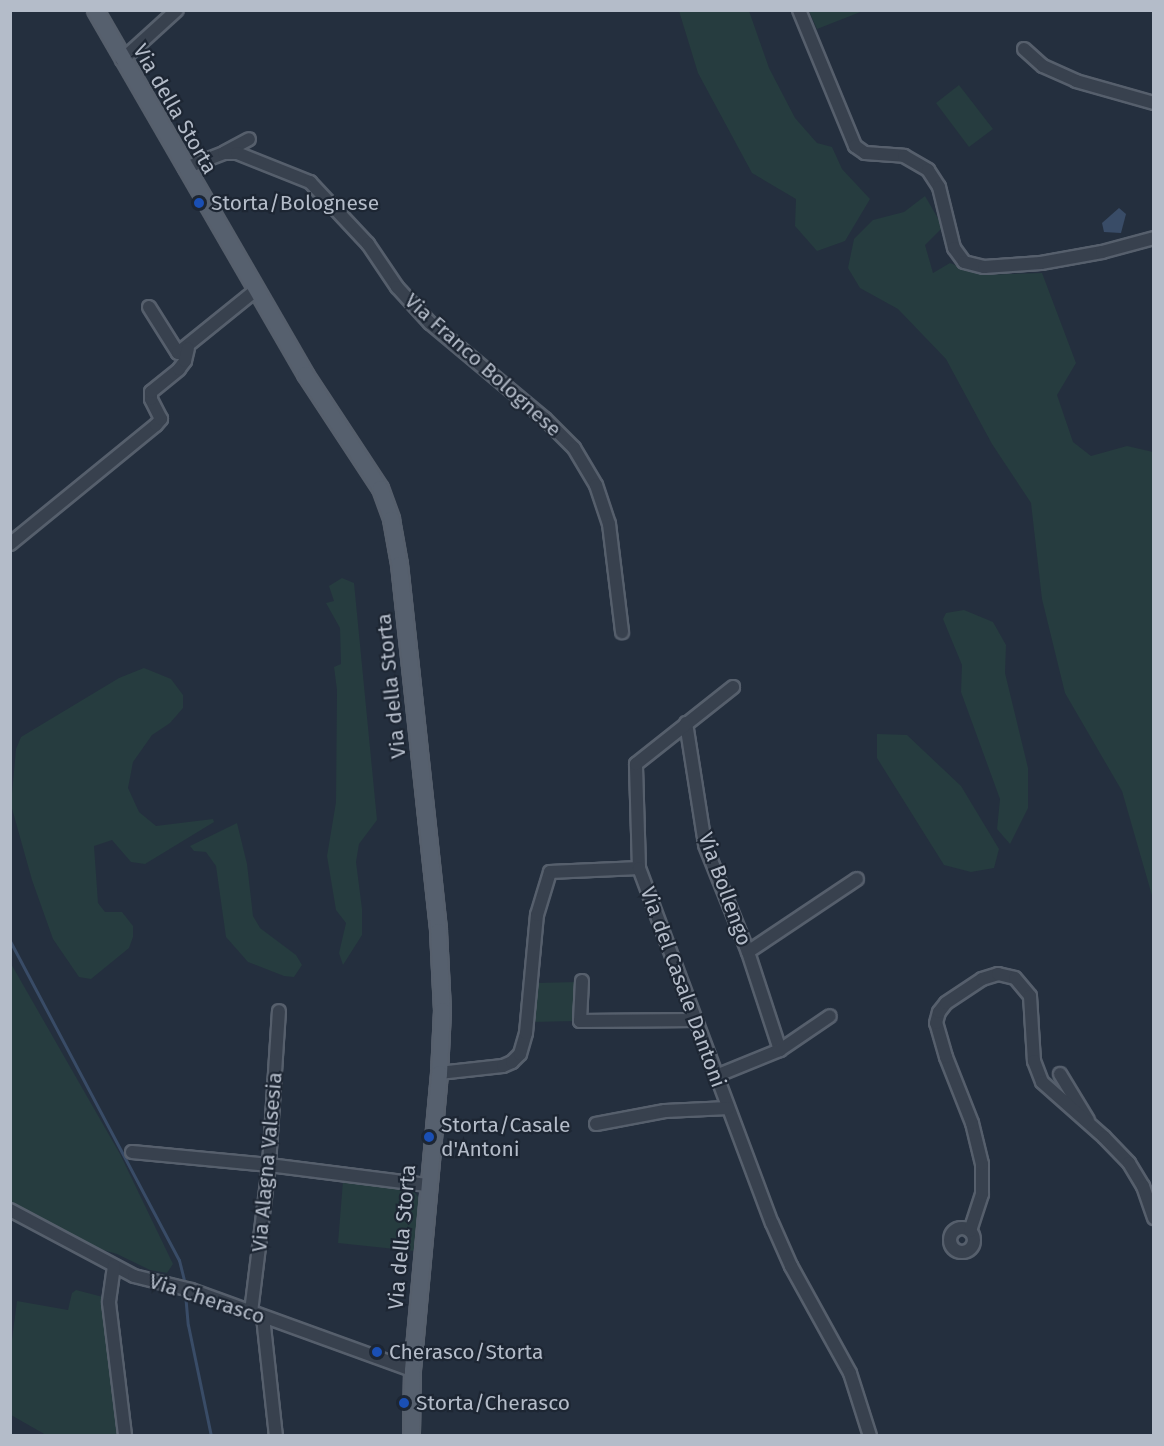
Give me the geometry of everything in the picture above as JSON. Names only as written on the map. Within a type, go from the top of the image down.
[{"type":"main road","name":"Via della Storta","points":[[94,10],[305,374],[380,488],[391,519],[399,564],[438,931],[442,1010],[439,1073],[427,1185],[412,1370],[411,1436]]},
{"type":"street","points":[[122,60],[177,10]]},
{"type":"street","points":[[799,10],[853,143],[859,151],[904,156],[928,170],[939,187],[956,252],[962,261],[970,265],[987,267],[1041,263],[1102,252],[1154,238]]},
{"type":"street","points":[[1024,49],[1043,66],[1076,81],[1154,103]]},
{"type":"street","name":"Via Franco Bolognese","points":[[219,155],[249,139]]},
{"type":"street","name":"Via Franco Bolognese","points":[[185,168],[228,152],[244,154],[310,182],[368,244],[398,287],[430,323],[545,419],[574,448],[596,485],[609,524],[622,632]]},
{"type":"street","points":[[149,307],[178,353],[188,348],[256,291]]},
{"type":"street","points":[[10,544],[156,425],[161,418],[151,399],[151,392],[179,369],[185,361],[188,348]]},
{"type":"street","points":[[639,868],[636,764],[733,687]]},
{"type":"street","name":"Via Bollengo","points":[[686,723],[703,836],[712,865],[748,952],[780,1050]]},
{"type":"street","name":"Via del Casale Dantoni","points":[[439,1073],[503,1066],[520,1054],[526,1033],[537,915],[550,872],[639,868],[781,1246],[850,1373],[870,1436]]},
{"type":"street","points":[[748,952],[856,879]]},
{"type":"street","points":[[970,1231],[982,1194],[982,1164],[972,1123],[937,1032],[937,1017],[946,1004],[988,976],[1002,974],[1020,982],[1031,1000],[1034,1061],[1039,1078],[1052,1093],[1117,1150],[1136,1175],[1149,1199],[1154,1218]]},
{"type":"street","points":[[582,981],[580,1020],[696,1020]]},
{"type":"street","name":"Via Alagna Valsesia","points":[[276,1436],[257,1315],[279,1011]]},
{"type":"street","points":[[716,1076],[780,1050],[831,1016]]},
{"type":"street","points":[[1060,1074],[1092,1126]]},
{"type":"street","points":[[596,1124],[665,1111],[728,1108]]},
{"type":"street","points":[[132,1152],[269,1165],[427,1185]]},
{"type":"street","name":"Via Cherasco","points":[[10,1210],[134,1276],[191,1290],[412,1370]]},
{"type":"street","points":[[114,1266],[110,1303],[125,1436]]},
{"type":"green space","points":[[679,11],[749,11],[769,68],[795,118],[817,143],[832,147],[842,169],[870,199],[845,241],[817,251],[795,226],[796,199],[752,173],[698,73]]},
{"type":"green space","points":[[809,11],[863,11],[817,29]]},
{"type":"green space","points":[[959,85],[993,129],[969,147],[936,103]]},
{"type":"green space","points":[[925,196],[943,227],[925,245],[933,273],[950,263],[982,275],[1042,273],[1076,363],[1057,395],[1073,442],[1091,456],[1127,446],[1153,452],[1153,899],[1122,791],[1065,693],[1042,599],[1031,503],[992,444],[946,359],[898,309],[860,288],[848,268],[854,239],[873,220],[904,212]]},
{"type":"green space","points":[[342,578],[354,583],[377,820],[359,844],[356,862],[362,909],[362,935],[343,965],[339,953],[346,923],[336,910],[327,856],[336,802],[337,690],[334,667],[341,664],[340,628],[326,603],[334,601],[329,586]]},
{"type":"green space","points":[[964,610],[993,622],[1006,645],[1005,673],[1028,768],[1028,808],[1010,844],[997,829],[1000,799],[961,692],[962,665],[943,619],[946,613]]},
{"type":"green space","points":[[144,668],[171,679],[183,695],[183,708],[170,723],[152,735],[133,762],[128,788],[139,812],[156,826],[213,819],[214,822],[145,864],[131,862],[112,840],[94,846],[98,903],[105,912],[122,912],[133,926],[133,937],[129,948],[91,979],[79,977],[53,939],[32,880],[11,805],[16,749],[21,737],[119,678]]},
{"type":"green space","points":[[877,734],[907,735],[961,786],[999,849],[994,868],[971,872],[944,865],[877,758]]},
{"type":"green space","points":[[237,823],[247,864],[253,916],[260,928],[296,955],[302,965],[294,977],[284,976],[248,962],[226,937],[216,866],[206,852],[194,851],[190,846]]},
{"type":"green space","points":[[10,962],[120,1154],[173,1264],[167,1273],[150,1270],[117,1254],[89,1246],[55,1225],[11,1205]]},
{"type":"green space","points":[[578,982],[576,1021],[531,1022],[536,983]]},
{"type":"green space","points":[[343,1181],[413,1190],[419,1198],[414,1251],[338,1243]]},
{"type":"green space","points":[[76,1290],[103,1297],[119,1435],[46,1435],[11,1415],[11,1347],[17,1301],[68,1310],[72,1293]]},
{"type":"water","points":[[1119,208],[1126,214],[1121,233],[1104,232],[1102,223]]},
{"type":"waterway","points":[[10,941],[179,1260],[185,1284]]},
{"type":"waterway","points":[[185,1293],[188,1325],[211,1436]]},
{"type":"place","name":"Storta/Bolognese","points":[[199,203]]},
{"type":"place","name":"Storta/Casale d'Antoni","points":[[429,1137]]},
{"type":"place","name":"Cherasco/Storta","points":[[377,1352]]},
{"type":"place","name":"Storta/Cherasco","points":[[404,1403]]}]
